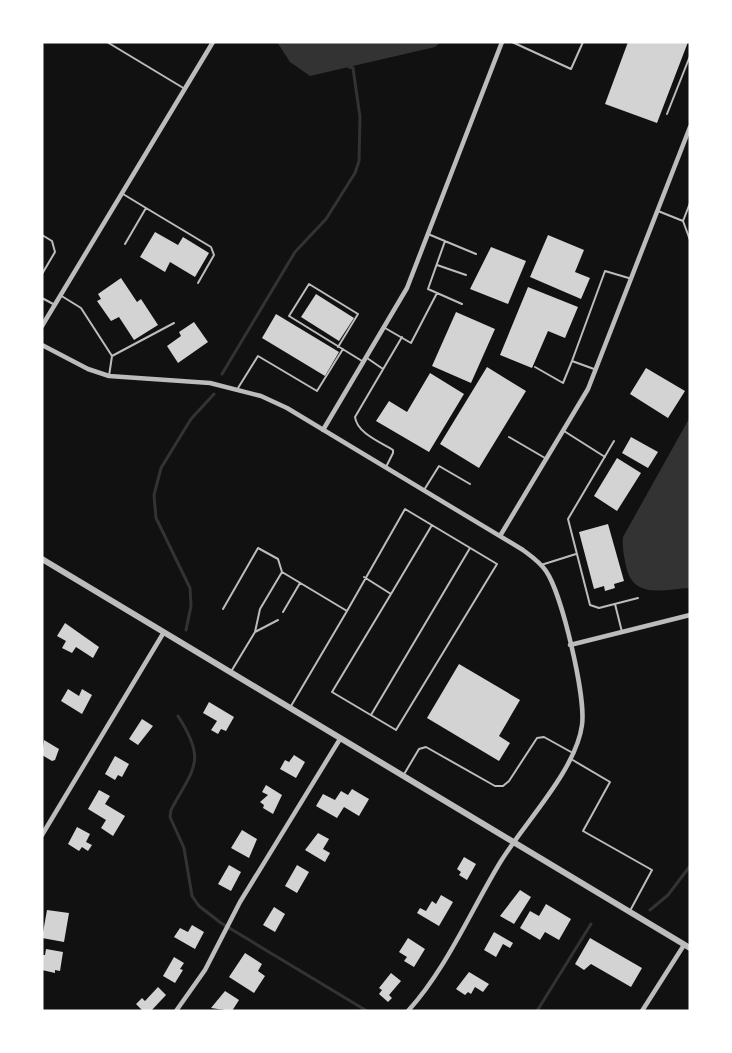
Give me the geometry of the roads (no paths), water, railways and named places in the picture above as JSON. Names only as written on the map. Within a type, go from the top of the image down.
[{"type":"street","points":[[323,430],[407,288],[502,42]]},
{"type":"street","points":[[42,326],[210,43]]},
{"type":"street","points":[[500,536],[564,430],[596,370],[690,127]]},
{"type":"street","points":[[42,345],[88,369],[109,376],[168,378],[238,388],[287,408],[500,536],[540,565],[554,586],[570,645],[582,724],[572,756],[503,858],[429,982],[408,1011]]},
{"type":"street","points":[[42,559],[687,946],[642,1011]]},
{"type":"street","points":[[570,645],[690,615]]},
{"type":"street","points":[[42,836],[164,632]]},
{"type":"street","points":[[176,1011],[205,970],[230,921],[339,739]]},
{"type":"lane","points":[[106,42],[184,89]]},
{"type":"lane","points":[[512,42],[572,69],[583,42]]},
{"type":"lane","points":[[667,114],[690,56]]},
{"type":"lane","points":[[683,74],[690,76]]},
{"type":"lane","points":[[122,193],[211,247],[214,255],[198,283]]},
{"type":"lane","points":[[690,203],[683,221],[690,240]]},
{"type":"lane","points":[[125,244],[146,208]]},
{"type":"lane","points":[[658,211],[683,221]]},
{"type":"lane","points":[[428,234],[476,254]]},
{"type":"lane","points":[[42,235],[52,241],[55,252],[42,274]]},
{"type":"lane","points":[[445,241],[428,290],[462,304]]},
{"type":"lane","points":[[437,265],[466,275]]},
{"type":"lane","points":[[535,367],[563,383],[605,271],[632,279]]},
{"type":"lane","points":[[338,347],[358,314],[309,284],[289,316],[338,347],[343,350],[383,369]]},
{"type":"lane","points":[[385,328],[411,342],[437,293]]},
{"type":"lane","points":[[60,295],[81,308],[112,356],[109,376]]},
{"type":"lane","points":[[42,298],[55,305]]},
{"type":"lane","points":[[112,356],[174,322]]},
{"type":"lane","points":[[386,467],[393,450],[356,425],[355,417],[402,337]]},
{"type":"lane","points":[[238,388],[258,357],[317,392],[343,350]]},
{"type":"lane","points":[[572,361],[596,370]]},
{"type":"lane","points":[[564,430],[605,456]]},
{"type":"lane","points":[[508,437],[546,459]]},
{"type":"lane","points":[[614,441],[568,519],[590,605],[599,608],[638,598]]},
{"type":"lane","points":[[424,490],[439,465],[470,484]]},
{"type":"lane","points":[[290,708],[405,509],[432,525],[470,548],[497,564],[396,730],[332,692],[432,525]]},
{"type":"lane","points":[[223,609],[258,548],[278,559],[282,572],[347,611]]},
{"type":"lane","points":[[371,715],[470,548]]},
{"type":"lane","points":[[540,565],[576,554]]},
{"type":"lane","points":[[231,673],[255,632],[260,609],[282,572]]},
{"type":"lane","points":[[364,578],[391,594]]},
{"type":"lane","points":[[283,612],[300,583]]},
{"type":"lane","points":[[615,604],[622,632]]},
{"type":"lane","points":[[255,632],[278,620]]},
{"type":"lane","points":[[403,777],[420,749],[426,747],[495,786],[503,786],[509,781],[537,738],[544,737],[610,782],[584,831],[652,870],[630,912]]},
{"type":"waterway","points":[[222,374],[295,252],[326,219],[355,173],[359,161],[360,117],[353,68],[349,67]]},
{"type":"waterway","points":[[186,630],[191,606],[190,588],[156,518],[154,495],[161,468],[191,419],[214,394]]},
{"type":"waterway","points":[[178,716],[187,731],[195,754],[191,773],[171,810],[170,817],[184,848],[192,896],[199,906],[221,923],[367,1011]]},
{"type":"waterway","points":[[650,910],[668,895],[690,866]]},
{"type":"waterway","points":[[537,1011],[591,924]]}]
